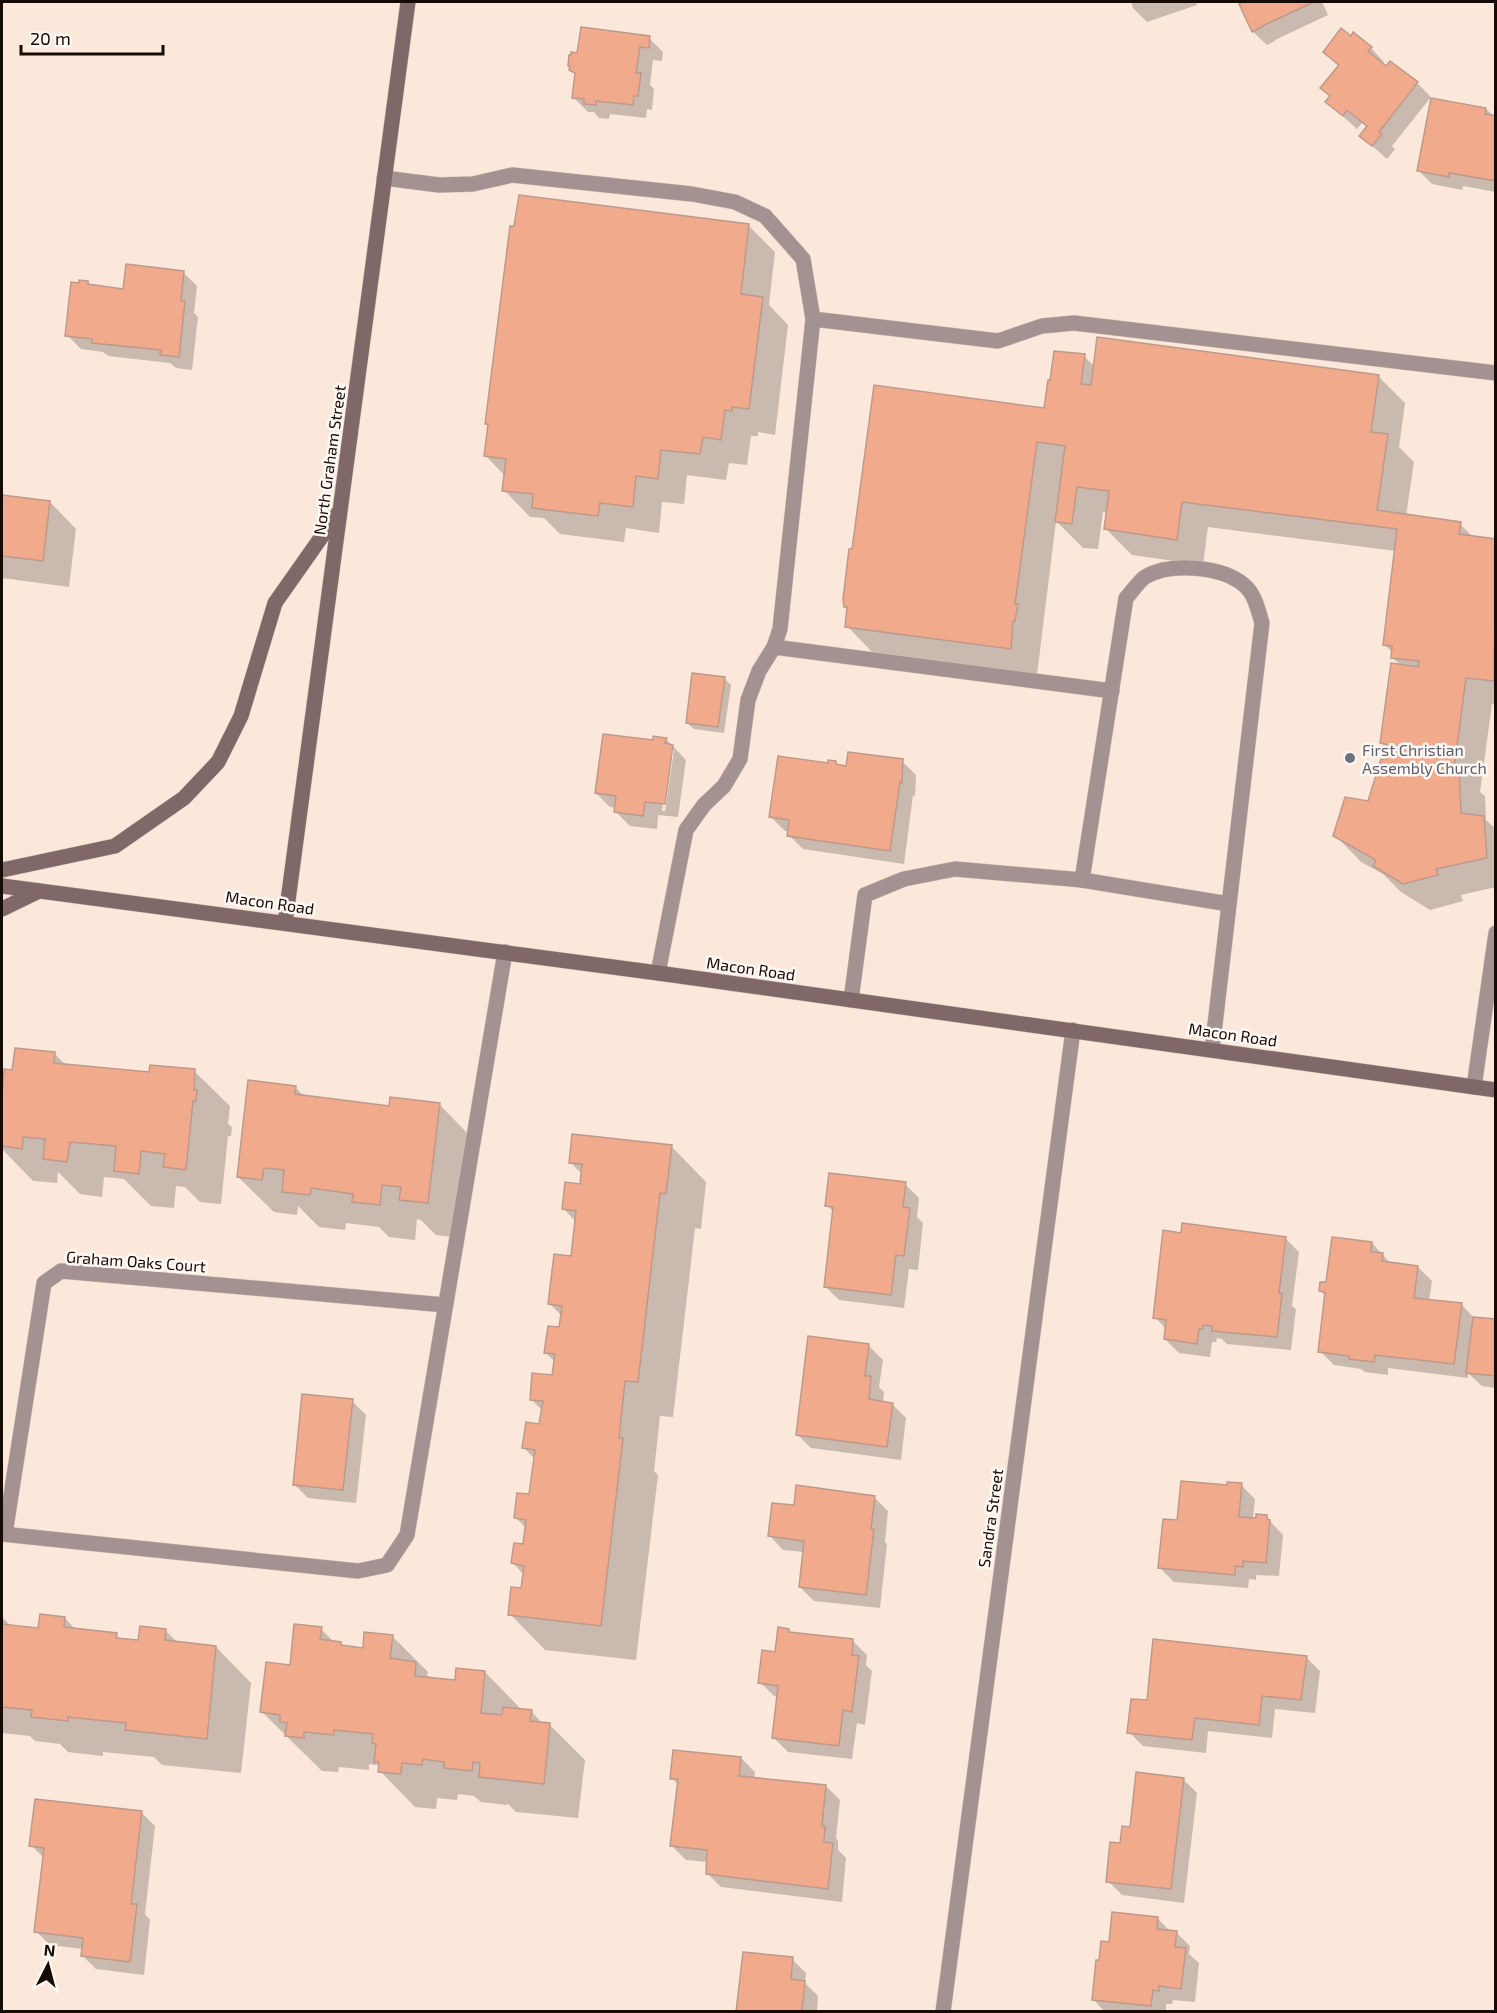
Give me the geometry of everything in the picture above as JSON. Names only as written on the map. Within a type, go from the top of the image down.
[{"type":"main road","name":"North Graham Street","points":[[285,923],[408,2]]},
{"type":"main road","points":[[2,870],[115,846],[184,798],[211,770],[218,762],[241,716],[275,603],[340,509]]},
{"type":"main road","name":"Macon Road","points":[[2,886],[505,952],[1496,1090]]},
{"type":"main road","points":[[2,909],[40,890]]},
{"type":"street","points":[[384,178],[438,185],[473,184],[512,176],[692,194],[735,202],[765,216],[803,260],[813,319],[780,629],[774,647],[759,671],[748,700],[740,759],[724,786],[704,805],[686,830],[658,973]]},
{"type":"street","points":[[813,319],[998,340],[1042,326],[1074,323],[1496,373]]},
{"type":"street","points":[[1082,880],[1126,598],[1144,578],[1169,568],[1192,568],[1220,573],[1244,585],[1256,602],[1262,623],[1212,1050]]},
{"type":"street","points":[[774,647],[1112,691]]},
{"type":"street","points":[[851,1000],[865,895],[904,879],[955,869],[1082,880],[1229,904]]},
{"type":"street","points":[[1474,1087],[1496,933]]},
{"type":"street","name":"Graham Oaks Court","points":[[445,1305],[61,1271],[44,1283],[3,1534],[358,1571],[387,1565],[407,1535],[505,952]]},
{"type":"street","name":"Sandra Street","points":[[943,2012],[1072,1030]]},
{"type":"building","points":[[1244,2],[1314,2],[1252,32],[1239,4]]},
{"type":"building","points":[[581,27],[650,36],[649,48],[640,47],[636,73],[641,73],[638,96],[634,96],[633,105],[596,101],[596,105],[584,104],[584,99],[572,98],[575,73],[569,70],[569,55],[571,52],[577,53]]},
{"type":"building","points":[[1341,28],[1351,36],[1353,32],[1372,47],[1368,51],[1386,66],[1390,61],[1418,82],[1379,132],[1382,134],[1372,146],[1359,136],[1367,126],[1347,110],[1343,116],[1325,102],[1330,96],[1320,88],[1339,65],[1323,52]]},
{"type":"building","points":[[1431,98],[1486,108],[1485,114],[1496,116],[1496,181],[1449,173],[1449,177],[1417,171]]},
{"type":"building","points":[[519,195],[749,224],[741,294],[763,297],[749,409],[732,407],[732,411],[725,410],[721,440],[703,437],[700,454],[661,450],[658,479],[636,476],[633,507],[600,503],[598,516],[532,508],[533,494],[502,491],[506,459],[484,456],[488,424],[485,424],[510,226],[514,226]]},
{"type":"building","points":[[126,264],[184,271],[181,301],[185,301],[179,357],[160,355],[161,350],[92,343],[92,339],[65,336],[71,282],[88,281],[88,284],[123,289]]},
{"type":"building","points":[[1097,337],[1379,375],[1371,432],[1388,434],[1377,510],[1461,522],[1459,534],[1496,539],[1494,681],[1466,678],[1454,768],[1459,769],[1461,813],[1484,816],[1487,858],[1436,869],[1438,875],[1403,884],[1373,866],[1376,860],[1333,836],[1345,797],[1368,801],[1381,759],[1387,759],[1389,745],[1380,743],[1391,663],[1418,667],[1419,661],[1391,658],[1392,646],[1383,645],[1397,529],[1182,502],[1177,540],[1104,529],[1109,491],[1077,487],[1072,524],[1055,522],[1065,446],[1037,442],[1011,649],[845,627],[847,607],[844,607],[843,599],[874,385],[1044,408],[1054,351],[1085,354],[1081,384],[1091,385]]},
{"type":"building","points":[[2,495],[50,501],[43,561],[2,556]]},
{"type":"building","points":[[692,673],[725,677],[718,727],[686,723]]},
{"type":"building","points":[[603,734],[653,740],[653,736],[667,738],[665,743],[673,745],[665,804],[645,802],[643,816],[614,812],[616,796],[595,793]]},
{"type":"building","points":[[848,752],[903,759],[902,783],[900,782],[890,851],[787,836],[789,820],[769,817],[778,756],[828,763],[828,760],[836,761],[836,764],[846,766]]},
{"type":"building","points":[[15,1048],[55,1052],[54,1063],[149,1072],[150,1065],[195,1069],[194,1090],[197,1090],[196,1101],[193,1101],[186,1170],[163,1167],[165,1154],[141,1151],[139,1174],[114,1171],[116,1146],[70,1142],[67,1162],[43,1159],[45,1139],[23,1137],[22,1149],[2,1146],[4,1069],[12,1070]]},
{"type":"building","points":[[248,1080],[296,1086],[295,1094],[389,1106],[390,1097],[440,1103],[428,1203],[399,1200],[401,1187],[382,1185],[380,1205],[352,1202],[353,1194],[311,1188],[310,1195],[282,1192],[284,1170],[264,1168],[262,1180],[237,1177]]},
{"type":"building","points":[[572,1134],[672,1145],[666,1194],[660,1193],[638,1382],[625,1381],[619,1438],[623,1438],[601,1626],[508,1615],[511,1587],[521,1588],[524,1566],[511,1563],[514,1543],[523,1544],[526,1520],[514,1518],[517,1493],[529,1494],[535,1450],[522,1448],[526,1422],[539,1424],[543,1401],[530,1400],[532,1373],[552,1375],[555,1354],[544,1353],[548,1326],[559,1327],[562,1306],[548,1304],[554,1254],[571,1256],[576,1211],[562,1209],[565,1182],[580,1184],[582,1164],[569,1163]]},
{"type":"building","points":[[829,1173],[906,1182],[903,1207],[910,1208],[904,1256],[896,1255],[891,1295],[824,1287],[833,1207],[825,1206]]},
{"type":"building","points":[[1182,1223],[1286,1237],[1279,1293],[1282,1294],[1277,1337],[1212,1331],[1212,1326],[1203,1325],[1203,1329],[1199,1329],[1197,1344],[1164,1339],[1166,1320],[1153,1318],[1163,1230],[1181,1233]]},
{"type":"building","points":[[1332,1237],[1372,1242],[1371,1252],[1383,1253],[1382,1261],[1418,1266],[1414,1298],[1462,1303],[1454,1364],[1375,1355],[1374,1362],[1318,1352],[1325,1292],[1319,1291],[1320,1282],[1326,1282]]},
{"type":"building","points":[[1473,1317],[1496,1319],[1496,1376],[1466,1373]]},
{"type":"building","points":[[808,1336],[869,1344],[865,1376],[871,1376],[869,1399],[893,1403],[887,1447],[796,1435]]},
{"type":"building","points":[[302,1394],[353,1399],[343,1490],[293,1485]]},
{"type":"building","points":[[1181,1481],[1227,1485],[1227,1482],[1242,1483],[1239,1517],[1256,1518],[1256,1514],[1267,1515],[1267,1519],[1270,1520],[1266,1563],[1243,1561],[1243,1567],[1235,1566],[1235,1575],[1158,1568],[1163,1519],[1177,1520]]},
{"type":"building","points":[[796,1485],[875,1496],[871,1529],[874,1529],[866,1595],[799,1587],[804,1541],[768,1536],[772,1503],[794,1505]]},
{"type":"building","points":[[40,1614],[65,1617],[64,1627],[117,1633],[116,1638],[138,1640],[140,1626],[166,1629],[165,1640],[216,1646],[207,1739],[125,1730],[126,1723],[68,1717],[68,1721],[31,1717],[32,1710],[2,1707],[2,1624],[38,1628]]},
{"type":"building","points":[[294,1624],[322,1627],[320,1639],[363,1648],[364,1632],[393,1635],[390,1658],[416,1662],[415,1676],[455,1680],[456,1668],[485,1671],[481,1713],[502,1715],[503,1707],[532,1710],[530,1721],[550,1723],[544,1784],[479,1777],[480,1763],[473,1762],[472,1771],[444,1768],[444,1762],[423,1759],[422,1765],[402,1763],[401,1774],[378,1772],[379,1762],[374,1762],[376,1744],[372,1743],[373,1734],[334,1730],[334,1735],[304,1732],[304,1738],[285,1736],[287,1723],[280,1722],[280,1715],[260,1712],[266,1662],[290,1665]]},
{"type":"building","points":[[778,1627],[789,1629],[789,1632],[853,1639],[852,1655],[859,1656],[852,1712],[843,1710],[839,1746],[772,1738],[778,1686],[758,1683],[762,1650],[775,1652]]},
{"type":"building","points":[[1153,1639],[1307,1656],[1301,1700],[1262,1696],[1259,1725],[1195,1718],[1192,1740],[1127,1733],[1131,1699],[1147,1700]]},
{"type":"building","points":[[673,1750],[741,1757],[739,1776],[826,1785],[822,1826],[825,1826],[824,1842],[833,1843],[828,1889],[706,1874],[707,1850],[670,1846],[678,1779],[670,1779]]},
{"type":"building","points":[[1136,1772],[1184,1778],[1171,1889],[1106,1882],[1110,1842],[1120,1843],[1122,1826],[1130,1827]]},
{"type":"building","points":[[35,1799],[142,1811],[131,1904],[137,1904],[130,1962],[81,1956],[83,1938],[34,1932],[44,1848],[29,1846]]},
{"type":"building","points":[[1112,1912],[1158,1917],[1157,1929],[1177,1931],[1175,1947],[1186,1948],[1181,1989],[1159,1986],[1159,1991],[1153,1990],[1151,2006],[1092,2000],[1096,1960],[1099,1960],[1101,1941],[1109,1942]]},
{"type":"building","points":[[743,1952],[793,1957],[791,1979],[805,1981],[802,2011],[736,2012]]},
{"type":"place","name":"First Christian Assembly Church","points":[[1350,758]]}]
